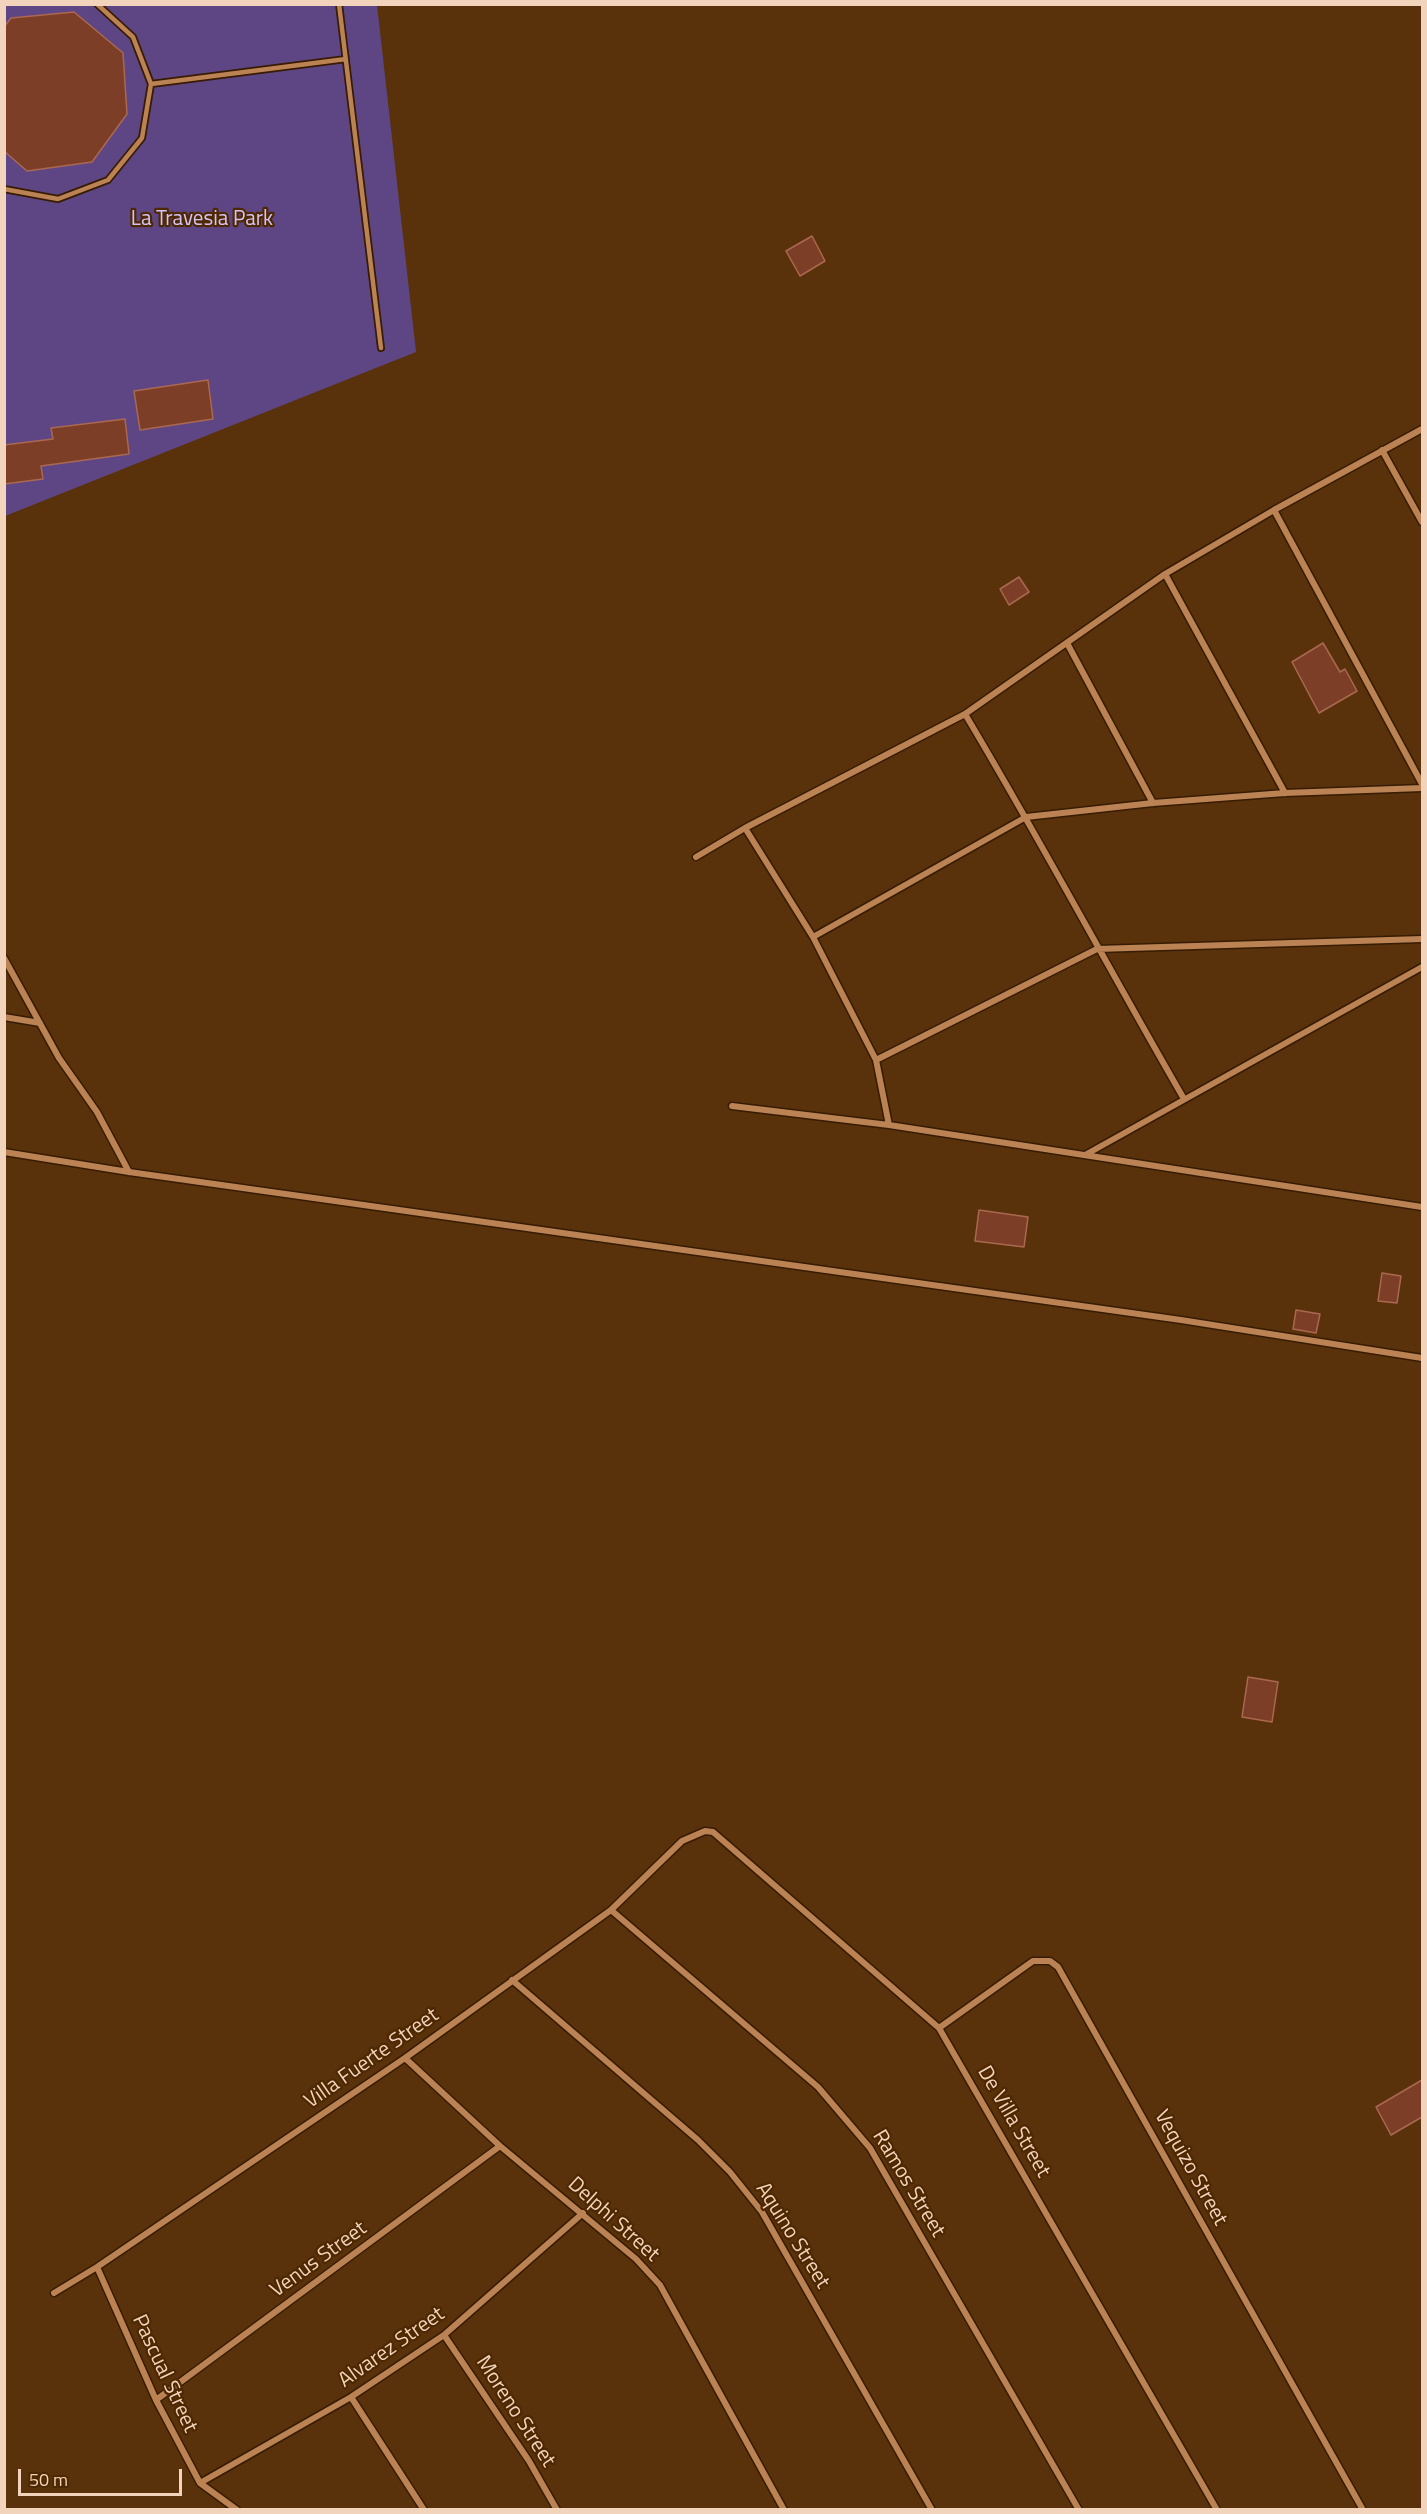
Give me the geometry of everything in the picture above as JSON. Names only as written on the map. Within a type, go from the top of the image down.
[{"type":"street","points":[[696,857],[746,828],[965,714],[1165,574],[1274,510],[1422,429]]},
{"type":"street","points":[[1382,450],[1422,522]]},
{"type":"street","points":[[813,937],[1026,817],[1153,803],[1422,786],[1274,510]]},
{"type":"street","points":[[1165,574],[1285,793]]},
{"type":"street","points":[[1067,643],[1153,803]]},
{"type":"street","points":[[965,714],[1026,817],[1097,949],[1184,1099]]},
{"type":"street","points":[[746,828],[813,937],[876,1060],[889,1125]]},
{"type":"street","points":[[876,1060],[1097,949],[1422,939]]},
{"type":"street","points":[[4,958],[59,1058],[97,1112],[129,1172]]},
{"type":"street","points":[[1084,1156],[1422,966]]},
{"type":"street","points":[[4,1017],[40,1023]]},
{"type":"street","points":[[732,1106],[889,1125],[1422,1207]]},
{"type":"street","points":[[4,1152],[129,1172],[1181,1320],[1422,1358]]},
{"type":"street","name":"De Villa Street","points":[[694,1835],[705,1831],[713,1832],[939,2028],[1217,2510]]},
{"type":"street","name":"Villa Fuerte Street","points":[[54,2293],[96,2268],[405,2058],[611,1910],[682,1841],[694,1835]]},
{"type":"street","name":"Ramos Street","points":[[611,1910],[818,2087],[870,2148],[1079,2510]]},
{"type":"street","name":"Vequizo Street","points":[[939,2028],[1033,1961],[1050,1961],[1058,1966],[1363,2510]]},
{"type":"street","name":"Aquino Street","points":[[512,1980],[698,2140],[730,2172],[762,2212],[932,2510]]},
{"type":"street","name":"Delphi Street","points":[[405,2058],[500,2146],[636,2259],[660,2286],[784,2510]]},
{"type":"street","name":"Venus Street","points":[[156,2400],[500,2146]]},
{"type":"street","name":"Alvarez Street","points":[[200,2483],[351,2397],[444,2335],[583,2213]]},
{"type":"street","name":"Pascual Street","points":[[96,2268],[156,2400],[200,2483],[237,2510]]},
{"type":"street","name":"Moreno Street","points":[[444,2335],[529,2461],[557,2510]]},
{"type":"street","points":[[351,2397],[424,2510]]},
{"type":"lane","points":[[4,189],[58,199],[108,180],[142,138],[151,84],[133,37],[97,4]]},
{"type":"lane","points":[[339,4],[381,348]]},
{"type":"lane","points":[[151,84],[346,59]]},
{"type":"green space","name":"La Travesia Park","points":[[5,5],[377,5],[416,352],[5,516]]},
{"type":"building","points":[[74,12],[123,53],[127,114],[92,162],[27,171],[4,151],[4,27],[11,18]]},
{"type":"building","points":[[812,236],[825,261],[800,276],[786,251]]},
{"type":"building","points":[[208,380],[213,419],[140,430],[134,391]]},
{"type":"building","points":[[125,419],[129,454],[41,466],[43,479],[4,484],[4,445],[53,439],[51,428]]},
{"type":"building","points":[[1019,577],[1029,592],[1009,605],[1000,589]]},
{"type":"building","points":[[1323,643],[1340,672],[1345,669],[1357,691],[1319,713],[1292,662]]},
{"type":"building","points":[[979,1210],[1028,1217],[1024,1247],[975,1241]]},
{"type":"building","points":[[1382,1273],[1401,1276],[1397,1303],[1378,1301]]},
{"type":"building","points":[[1296,1310],[1320,1314],[1316,1333],[1293,1329]]},
{"type":"building","points":[[1248,1677],[1278,1682],[1272,1722],[1242,1717]]},
{"type":"building","points":[[1422,2080],[1422,2117],[1391,2135],[1376,2107]]}]
